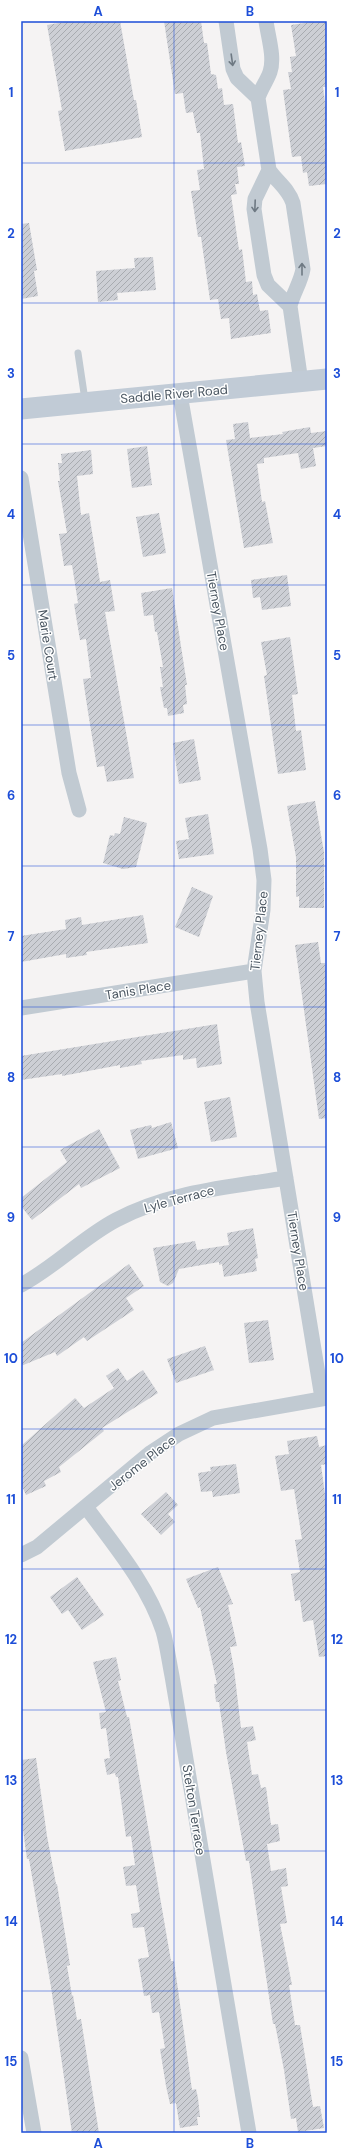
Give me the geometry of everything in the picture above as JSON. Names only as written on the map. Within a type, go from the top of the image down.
[{"type":"main road","name":"Saddle River Road","points":[[21,409],[327,379]]},
{"type":"street","points":[[226,21],[237,78],[258,98]]},
{"type":"street","points":[[266,21],[272,61],[270,72],[260,89],[258,98],[269,170],[275,179],[289,193],[293,203],[303,269],[301,280],[292,297],[290,306],[301,382]]},
{"type":"street","points":[[269,170],[255,198],[254,209],[264,275],[268,284],[290,306]]},
{"type":"street","name":"Tierney Place","points":[[180,394],[260,850],[264,880],[263,910],[254,971],[257,1002],[286,1178],[325,1398]]},
{"type":"street","name":"Marie Court","points":[[21,478],[69,773],[79,810]]},
{"type":"street","name":"Tanis Place","points":[[21,1008],[254,971]]},
{"type":"street","name":"Lyle Terrace","points":[[21,1285],[42,1273],[115,1221],[143,1208],[172,1198],[205,1191],[286,1178]]},
{"type":"street","name":"Jerome Place","points":[[21,1555],[37,1547],[150,1453],[179,1434],[213,1418],[325,1398]]},
{"type":"street","name":"Stelton Terrace","points":[[86,1507],[122,1555],[145,1591],[162,1630],[175,1691],[248,2133]]},
{"type":"street","points":[[21,2058],[34,2133]]},
{"type":"lane","points":[[78,353],[85,402]]},
{"type":"building","points":[[70,21],[120,21],[142,137],[65,151],[58,111],[62,110],[47,25]]},
{"type":"building","points":[[164,21],[201,21],[204,43],[207,43],[211,74],[216,75],[218,89],[222,88],[224,105],[233,104],[238,143],[241,142],[245,166],[237,167],[239,184],[235,184],[237,194],[231,195],[239,250],[242,249],[246,282],[252,281],[253,295],[257,294],[260,311],[268,310],[271,333],[231,339],[229,318],[221,319],[218,299],[210,300],[201,237],[198,237],[191,191],[200,190],[197,170],[204,169],[200,133],[197,133],[193,112],[186,113],[183,93],[175,94]]},
{"type":"building","points":[[327,21],[327,87],[323,87],[327,117],[327,184],[309,186],[307,172],[303,173],[301,156],[292,157],[283,90],[291,89],[288,72],[292,72],[290,57],[296,56],[291,25]]},
{"type":"building","points":[[29,223],[37,270],[34,271],[38,296],[21,299],[21,224]]},
{"type":"building","points":[[153,257],[156,290],[117,293],[118,300],[98,302],[96,271],[135,268],[134,258]]},
{"type":"building","points":[[248,422],[250,438],[283,434],[282,432],[310,427],[311,433],[327,431],[327,446],[313,448],[316,466],[301,469],[298,453],[264,458],[264,463],[257,464],[262,502],[265,501],[273,543],[244,548],[226,440],[235,439],[233,424]]},
{"type":"building","points":[[147,446],[152,485],[132,488],[127,449]]},
{"type":"building","points":[[91,450],[93,474],[77,476],[81,515],[89,513],[100,582],[110,580],[115,611],[105,612],[134,778],[107,782],[104,766],[97,767],[83,679],[91,678],[86,639],[80,640],[74,604],[78,603],[72,565],[64,566],[59,534],[67,533],[58,481],[60,481],[58,463],[62,463],[61,454]]},
{"type":"building","points":[[159,513],[166,553],[143,557],[136,517]]},
{"type":"building","points":[[287,575],[291,606],[262,610],[260,597],[253,598],[251,580]]},
{"type":"building","points":[[172,588],[187,685],[185,685],[187,704],[183,705],[184,713],[168,716],[167,708],[164,708],[160,687],[163,687],[160,667],[163,667],[157,632],[155,632],[153,615],[144,616],[141,593]]},
{"type":"building","points":[[290,637],[298,694],[292,695],[296,731],[301,730],[306,770],[278,774],[264,676],[267,675],[261,642]]},
{"type":"building","points":[[194,739],[201,780],[179,784],[173,743]]},
{"type":"building","points":[[315,801],[324,852],[324,908],[299,908],[299,896],[296,897],[296,857],[287,806]]},
{"type":"building","points":[[208,814],[214,854],[179,859],[176,841],[189,839],[185,818]]},
{"type":"building","points":[[124,817],[147,823],[136,867],[123,869],[103,863],[110,835],[114,836],[115,833],[120,834]]},
{"type":"building","points":[[192,887],[213,896],[199,937],[175,927]]},
{"type":"building","points":[[143,915],[148,943],[86,952],[87,955],[66,958],[66,954],[21,962],[21,936],[66,929],[65,920],[81,917],[82,925]]},
{"type":"building","points":[[318,942],[321,963],[325,963],[327,981],[327,1118],[319,1119],[295,945]]},
{"type":"building","points":[[217,1024],[222,1064],[197,1068],[196,1058],[183,1060],[183,1055],[141,1061],[142,1064],[120,1068],[120,1065],[62,1076],[62,1074],[21,1080],[21,1056]]},
{"type":"building","points":[[230,1097],[237,1137],[211,1142],[204,1102]]},
{"type":"building","points":[[171,1122],[178,1148],[138,1159],[130,1130],[151,1125],[152,1128]]},
{"type":"building","points":[[99,1129],[120,1168],[81,1188],[79,1184],[32,1220],[21,1206],[21,1198],[67,1162],[60,1150]]},
{"type":"building","points":[[253,1228],[258,1258],[255,1259],[257,1271],[224,1277],[222,1264],[219,1265],[219,1262],[179,1269],[173,1283],[168,1286],[160,1282],[153,1248],[195,1241],[197,1250],[229,1245],[227,1233]]},
{"type":"building","points":[[129,1264],[144,1286],[126,1298],[134,1310],[87,1341],[84,1337],[57,1356],[55,1352],[21,1366],[21,1343]]},
{"type":"building","points":[[268,1320],[274,1360],[249,1363],[244,1323]]},
{"type":"building","points":[[205,1346],[214,1370],[176,1383],[167,1359]]},
{"type":"building","points":[[118,1368],[127,1381],[143,1370],[158,1393],[102,1428],[104,1431],[59,1467],[61,1472],[44,1481],[46,1486],[26,1495],[21,1484],[21,1446],[75,1398],[84,1408],[114,1388],[106,1376]]},
{"type":"building","points":[[317,1436],[319,1447],[327,1445],[327,1464],[321,1465],[327,1509],[327,1656],[319,1657],[313,1620],[303,1622],[300,1600],[295,1601],[291,1574],[300,1572],[295,1540],[302,1539],[294,1489],[281,1491],[275,1456],[289,1454],[287,1441]]},
{"type":"building","points":[[236,1464],[240,1493],[213,1497],[212,1491],[201,1492],[198,1473],[211,1471],[210,1467]]},
{"type":"building","points":[[166,1492],[178,1505],[168,1514],[175,1522],[161,1535],[141,1514]]},
{"type":"building","points":[[218,1567],[233,1604],[228,1605],[237,1646],[230,1647],[241,1728],[253,1726],[256,1740],[247,1742],[252,1775],[258,1774],[261,1788],[266,1787],[271,1825],[278,1824],[280,1841],[267,1844],[271,1871],[286,1868],[288,1886],[281,1887],[287,1923],[280,1924],[292,1985],[289,1985],[295,2025],[300,2025],[313,2107],[320,2106],[324,2128],[298,2132],[296,2118],[291,2119],[284,2070],[275,2024],[273,2024],[249,1861],[246,1861],[226,1752],[219,1702],[216,1702],[214,1684],[217,1684],[200,1607],[198,1608],[186,1579]]},
{"type":"building","points":[[77,1577],[104,1615],[82,1630],[68,1610],[62,1614],[50,1597]]},
{"type":"building","points":[[116,1657],[121,1680],[118,1681],[127,1717],[129,1717],[171,1961],[174,1961],[192,2090],[196,2089],[198,2098],[200,2117],[197,2117],[198,2125],[180,2128],[176,2103],[170,2104],[166,2086],[160,2049],[165,2048],[159,2012],[152,2013],[150,1995],[144,1996],[138,1959],[149,1957],[144,1927],[133,1928],[131,1914],[140,1912],[136,1885],[126,1886],[123,1867],[135,1865],[131,1836],[126,1837],[118,1777],[116,1777],[115,1773],[107,1775],[104,1759],[110,1758],[106,1728],[101,1729],[99,1713],[106,1712],[93,1662]]},
{"type":"building","points":[[36,1758],[47,1836],[57,1884],[70,1965],[67,1966],[72,1996],[73,1995],[77,2020],[81,2019],[99,2133],[72,2133],[51,1987],[29,1859],[27,1859],[21,1815],[21,1760]]}]
